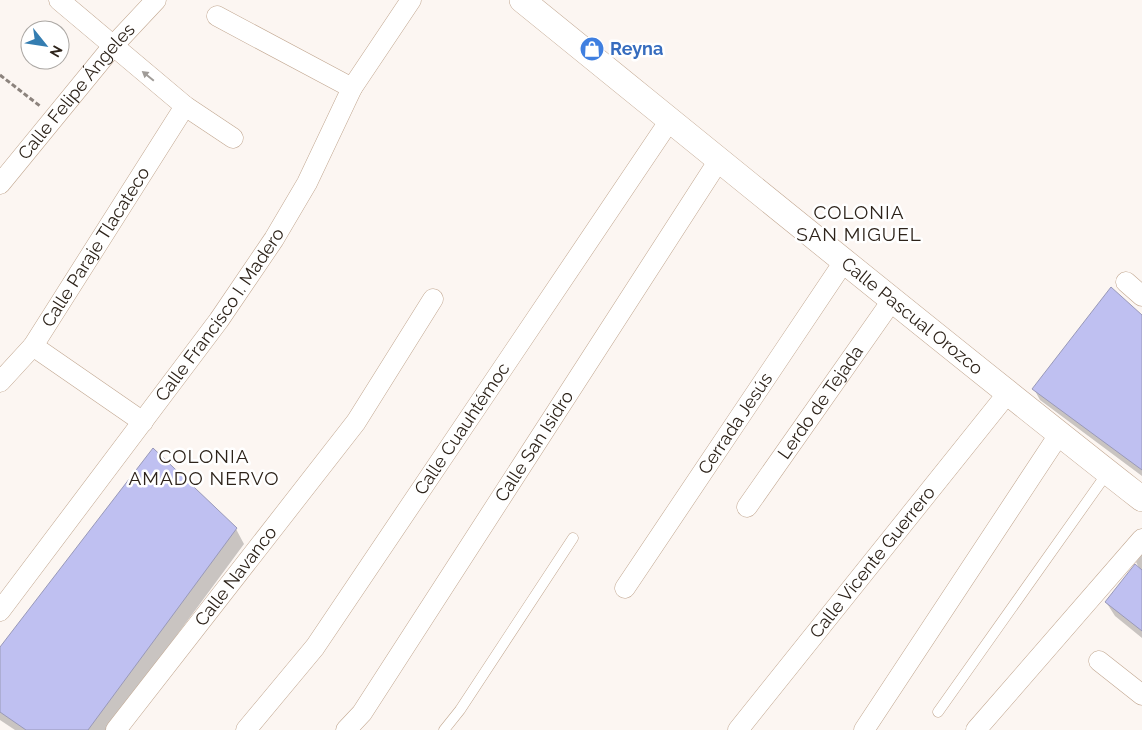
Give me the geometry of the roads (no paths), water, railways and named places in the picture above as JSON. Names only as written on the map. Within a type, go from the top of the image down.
[{"type":"street","points":[[59,0],[112,47],[186,106],[233,138]]},
{"type":"street","name":"Calle Felipe Ángeles","points":[[0,184],[112,47],[156,0]]},
{"type":"street","name":"Calle Francisco I. Madero","points":[[0,611],[219,320],[274,238],[306,183],[352,88],[411,0]]},
{"type":"street","name":"Calle Pascual Orozco","points":[[522,0],[1008,394],[1142,499]]},
{"type":"street","points":[[217,16],[352,88]]},
{"type":"street","name":"Calle Paraje Tlacateco","points":[[0,382],[33,346],[186,106]]},
{"type":"street","name":"Calle Cuauhtémoc","points":[[246,730],[315,647],[670,120]]},
{"type":"street","name":"Calle San Isidro","points":[[346,730],[362,713],[719,160]]},
{"type":"street","name":"Cerrada Jesús","points":[[625,588],[845,260]]},
{"type":"street","points":[[1126,282],[1142,296]]},
{"type":"street","name":"Calle Navanco","points":[[116,730],[356,422],[433,299]]},
{"type":"street","name":"Lerdo de Tejada","points":[[747,507],[893,299]]},
{"type":"street","points":[[33,346],[143,422]]},
{"type":"street","name":"Calle Vicente Guerrero","points":[[738,730],[1008,394]]},
{"type":"street","points":[[864,730],[1060,434]]},
{"type":"street","points":[[976,730],[1142,540]]},
{"type":"street","points":[[1099,661],[1142,695]]},
{"type":"lane","points":[[938,712],[1108,472]]},
{"type":"lane","points":[[444,730],[460,710],[573,538]]},
{"type":"place","name":"Reyna","points":[[592,49]]},
{"type":"district","name":"COLONIA SAN MIGUEL","points":[[859,223]]},
{"type":"district","name":"COLONIA AMADO NERVO","points":[[204,467]]}]
